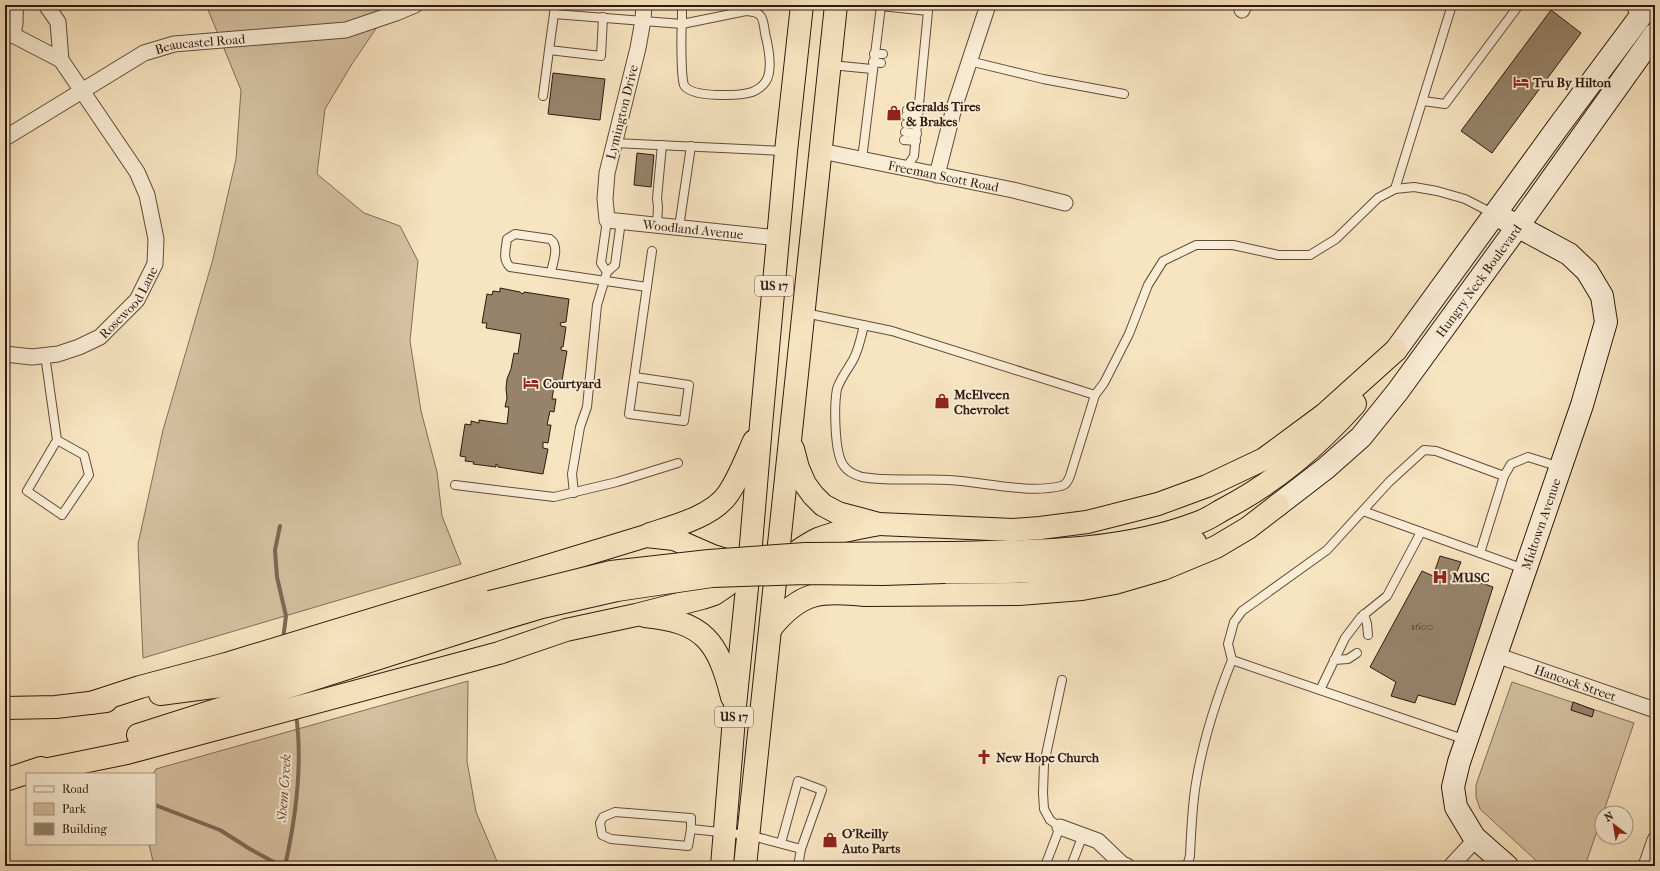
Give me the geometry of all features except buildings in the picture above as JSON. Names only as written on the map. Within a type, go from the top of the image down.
[{"type":"highway","name":"US 17","points":[[722,866],[726,832],[735,706],[749,568],[786,151],[802,5]]},
{"type":"highway","name":"US 17","points":[[745,866],[836,5]]},
{"type":"highway","points":[[791,438],[798,468],[805,484],[823,505],[838,513],[879,524],[1013,530],[1087,522],[1158,504],[1207,486],[1264,459],[1326,414],[1396,350]]},
{"type":"highway","points":[[5,708],[56,707],[221,686],[493,612],[542,607],[617,590],[712,576],[805,573],[883,574],[946,562],[1082,548],[1157,536],[1198,523],[1248,497],[1293,465],[1328,433],[1362,397],[1396,350]]},
{"type":"highway","points":[[91,703],[140,687],[226,664],[646,536],[686,522],[708,512],[721,502],[728,494],[742,469],[761,425]]},
{"type":"highway","points":[[946,562],[1036,572],[1126,563],[1185,546],[1278,505]]},
{"type":"highway","points":[[778,565],[819,585],[842,592],[865,595],[1018,594],[1082,589],[1114,583],[1163,569],[1216,546],[1248,528],[1278,505]]},
{"type":"highway","points":[[646,536],[674,539],[713,556],[749,568],[778,565],[807,545],[819,539],[840,532],[879,524]]},
{"type":"highway","points":[[34,773],[127,753],[499,653],[566,630],[636,615],[702,598],[714,594],[749,568]]},
{"type":"highway","points":[[771,628],[784,612],[797,602],[811,596],[842,592]]},
{"type":"highway","points":[[27,773],[493,612]]},
{"type":"highway","points":[[636,615],[665,618],[685,624],[701,632],[710,641],[719,657],[735,706]]},
{"type":"highway","points":[[15,777],[26,773]]},
{"type":"highway","points":[[15,777],[26,775]]},
{"type":"main road","name":"Hungry Neck Boulevard","points":[[1396,350],[1495,214],[1639,10]]},
{"type":"main road","name":"Hungry Neck Boulevard","points":[[1278,505],[1326,468],[1361,436],[1398,391],[1655,34]]},
{"type":"main road","name":"Midtown Avenue","points":[[1495,214],[1569,254],[1587,271],[1602,296],[1606,322],[1582,406],[1459,762],[1453,787],[1456,807],[1476,839],[1507,866]]},
{"type":"street","points":[[16,5],[14,17],[16,24],[8,36],[61,60],[58,22],[46,5]]},
{"type":"street","name":"Beaucastel Road","points":[[6,135],[144,53],[174,44],[346,30],[415,5]]},
{"type":"street","points":[[936,174],[954,108],[988,5]]},
{"type":"street","name":"Lymington Drive","points":[[614,220],[605,199],[607,173],[644,12]]},
{"type":"street","name":"Rosewood Lane","points":[[5,354],[32,357],[58,354],[79,347],[100,337],[137,300],[155,264],[156,240],[147,195],[137,172],[61,60]]},
{"type":"street","name":"Freeman Scott Road","points":[[821,151],[1013,190],[1065,203]]},
{"type":"street","name":"Woodland Avenue","points":[[614,220],[779,238]]},
{"type":"street","name":"Hancock Street","points":[[1496,655],[1654,707]]},
{"type":"street","points":[[1060,827],[1098,841],[1122,864],[1127,866]]},
{"type":"street","points":[[1451,866],[1476,839]]},
{"type":"street","points":[[1646,866],[1655,840]]},
{"type":"lane","points":[[543,96],[555,9],[603,17],[644,12],[682,24],[746,11],[755,12],[763,19],[769,48],[769,72],[765,83],[752,92],[728,96],[694,92],[687,88],[684,82],[680,39],[682,24],[682,5]]},
{"type":"lane","points":[[1395,189],[1452,5]]},
{"type":"lane","points":[[1423,101],[1445,104],[1519,5]]},
{"type":"lane","points":[[862,159],[869,137],[877,60],[876,6],[928,11],[919,61],[918,118],[914,156],[906,168]]},
{"type":"lane","points":[[549,50],[601,56],[603,17]]},
{"type":"lane","points":[[830,65],[877,60]]},
{"type":"lane","points":[[969,61],[1042,79],[1124,94]]},
{"type":"lane","points":[[906,124],[918,118]]},
{"type":"lane","points":[[906,124],[918,118]]},
{"type":"lane","points":[[906,124],[916,137]]},
{"type":"lane","points":[[614,143],[786,151]]},
{"type":"lane","points":[[657,225],[657,198],[662,145]]},
{"type":"lane","points":[[679,227],[691,146]]},
{"type":"lane","points":[[864,326],[858,350],[837,389],[837,447],[839,457],[844,466],[851,473],[874,478],[948,479],[1028,488],[1062,486],[1067,483],[1070,476],[1095,395],[1104,383],[1129,334],[1148,285],[1163,261],[1196,246],[1233,245],[1278,255],[1310,255],[1336,239],[1378,198],[1395,189],[1414,187],[1437,191],[1465,199],[1495,214]]},
{"type":"lane","points":[[607,272],[601,263],[614,220]]},
{"type":"lane","points":[[574,493],[572,474],[580,427],[587,407],[597,305],[607,272],[615,265],[614,220]]},
{"type":"lane","points":[[551,272],[556,247],[554,242],[550,239],[515,234],[508,239],[504,258],[505,262],[510,267],[647,287]]},
{"type":"lane","points":[[635,377],[689,385],[684,421],[629,414],[652,251]]},
{"type":"lane","points":[[804,313],[892,331],[1095,395]]},
{"type":"lane","points":[[44,355],[57,440],[27,491],[62,515],[89,475],[84,455],[57,440]]},
{"type":"lane","points":[[1187,866],[1190,856],[1195,784],[1204,742],[1215,704],[1232,660],[1228,644],[1234,622],[1242,611],[1327,550],[1389,482],[1424,450],[1436,451],[1504,476]]},
{"type":"lane","points":[[1480,553],[1504,476],[1511,464],[1528,457],[1560,467]]},
{"type":"lane","points":[[455,485],[554,497],[617,482],[678,463]]},
{"type":"lane","points":[[1363,511],[1525,570]]},
{"type":"lane","points":[[1320,690],[1352,626],[1364,614],[1387,596],[1421,532]]},
{"type":"lane","points":[[1364,614],[1368,624],[1368,635]]},
{"type":"lane","points":[[1334,660],[1348,659],[1357,653]]},
{"type":"lane","points":[[1232,660],[1467,740]]},
{"type":"lane","points":[[1045,866],[1060,827],[1050,820],[1044,809],[1043,793],[1044,764],[1062,680]]},
{"type":"lane","points":[[780,843],[798,781],[822,790],[801,849],[798,866]]},
{"type":"lane","points":[[615,812],[691,818],[691,829],[688,846],[611,839],[602,835],[600,828],[603,817],[615,812]]},
{"type":"lane","points":[[691,829],[749,835],[801,849]]},
{"type":"lane","points":[[1071,866],[1083,835]]},
{"type":"green space","points":[[206,5],[392,5],[352,64],[325,109],[317,174],[364,213],[400,226],[418,261],[410,341],[421,411],[437,472],[442,516],[461,564],[143,658],[138,544],[163,430],[213,259],[236,159],[241,90]]},
{"type":"green space","points":[[468,681],[467,761],[476,812],[499,866],[154,866],[149,845],[156,845],[156,773],[154,773],[156,769]]},
{"type":"green space","points":[[1512,682],[1634,723],[1606,805],[1594,805],[1594,840],[1585,866],[1542,866],[1480,809],[1476,797],[1476,785]]},
{"type":"waterway","name":"Shem Creek","points":[[280,526],[275,550],[277,577],[286,616],[283,639]]},
{"type":"waterway","name":"Shem Creek","points":[[285,866],[297,790],[299,752],[296,714]]},
{"type":"waterway","points":[[156,805],[220,830],[281,866]]},
{"type":"place","name":"Tru By Hilton","points":[[1521,82]]},
{"type":"place","name":"Geralds Tires & Brakes","points":[[894,113]]},
{"type":"place","name":"Courtyard","points":[[531,383]]},
{"type":"place","name":"McElveen Chevrolet","points":[[942,401]]},
{"type":"place","name":"MUSC","points":[[1440,577]]},
{"type":"place","name":"New Hope Church","points":[[984,757]]},
{"type":"place","name":"O'Reilly Auto Parts","points":[[830,840]]}]
